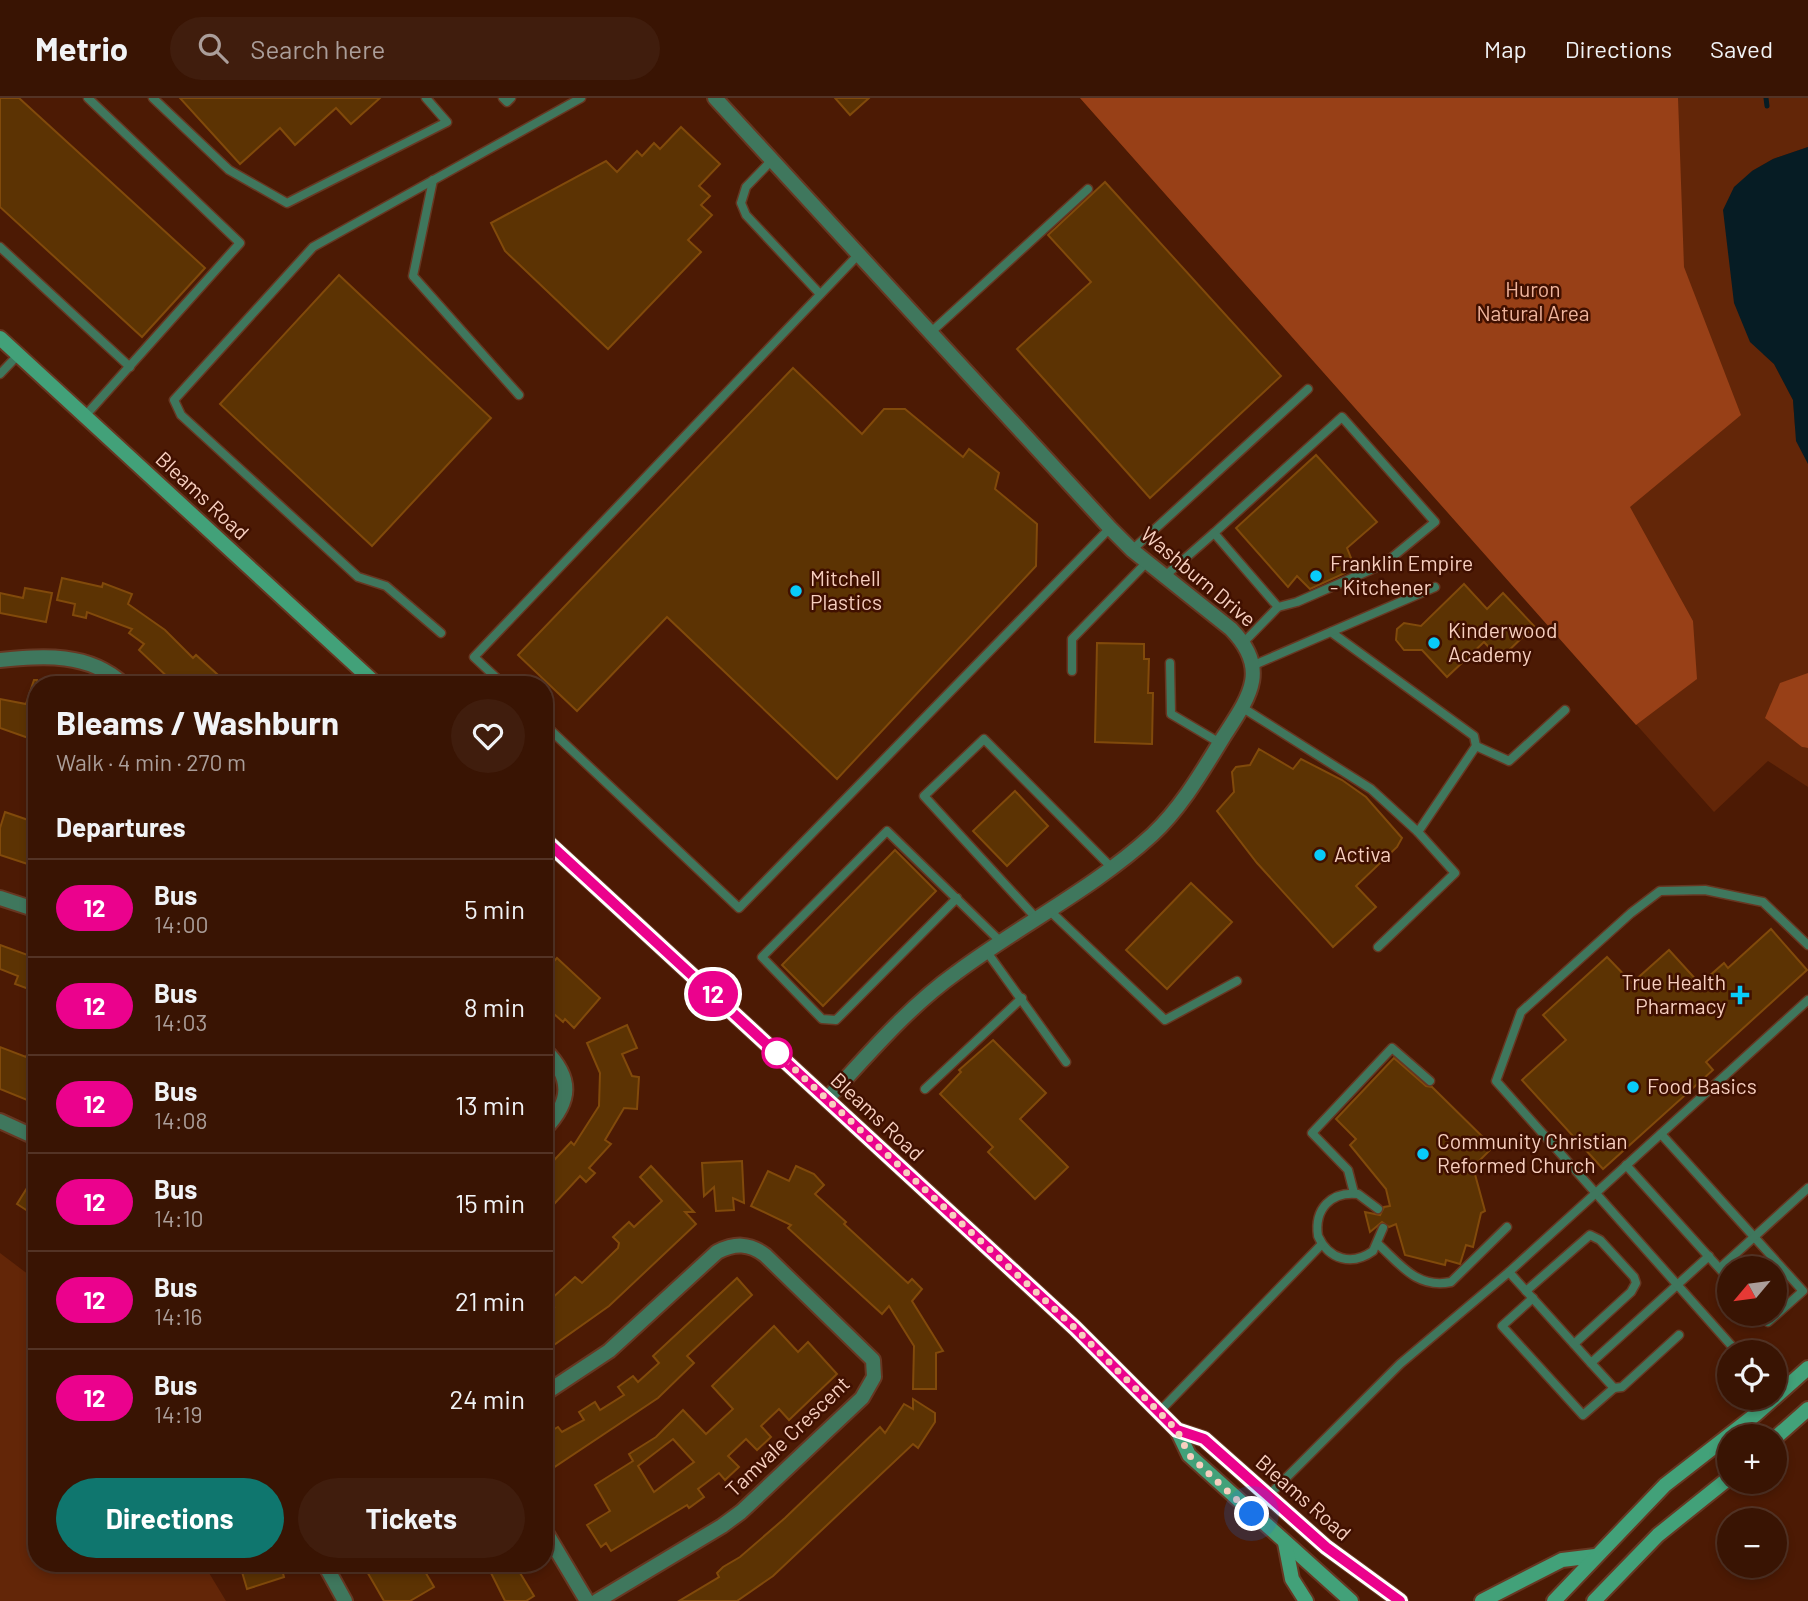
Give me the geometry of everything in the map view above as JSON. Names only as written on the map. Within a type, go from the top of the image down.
[{"type":"main road","name":"Bleams Road","points":[[0,338],[367,676]]},
{"type":"main road","name":"Bleams Road","points":[[553,847],[1075,1328],[1177,1430],[1189,1455],[1351,1601]]},
{"type":"main road","points":[[1787,1386],[1808,1368]]},
{"type":"main road","points":[[1787,1428],[1808,1409]]},
{"type":"main road","points":[[1554,1601],[1665,1485],[1759,1410]]},
{"type":"main road","name":"Bleams Road","points":[[1177,1430],[1204,1439],[1326,1547],[1400,1601]]},
{"type":"main road","points":[[1594,1601],[1658,1535],[1717,1488]]},
{"type":"main road","points":[[1285,1543],[1292,1579],[1306,1601]]},
{"type":"main road","points":[[1482,1601],[1562,1560],[1595,1556]]},
{"type":"street","name":"Washburn Drive","points":[[715,98],[1110,528],[1132,550],[1244,642],[1254,665]]},
{"type":"street","points":[[0,660],[45,656],[76,659],[98,666],[112,676]]},
{"type":"street","points":[[827,1099],[912,1008],[987,952],[1111,867],[1153,834],[1189,792],[1243,708],[1254,677],[1254,665]]},
{"type":"street","points":[[0,898],[28,907]]},
{"type":"street","points":[[553,1060],[563,1073],[566,1088],[559,1114],[553,1120]]},
{"type":"street","points":[[0,1121],[28,1134]]},
{"type":"street","name":"Tamvale Crescent","points":[[553,1388],[609,1351],[717,1252],[730,1245],[755,1247],[765,1255],[873,1360],[874,1377],[862,1398],[741,1512],[713,1532],[597,1601]]},
{"type":"street","points":[[553,1544],[587,1601]]},
{"type":"street","points":[[329,1572],[345,1601]]},
{"type":"lane","points":[[85,416],[240,243],[88,98]]},
{"type":"lane","points":[[153,98],[229,170],[287,203],[447,122],[426,98]]},
{"type":"lane","points":[[503,98],[507,102],[511,98]]},
{"type":"lane","points":[[441,633],[386,586],[358,577],[181,415],[174,400],[313,247],[581,98]]},
{"type":"lane","points":[[772,160],[746,187],[741,202],[746,215],[820,294]]},
{"type":"lane","points":[[433,180],[413,276],[519,395]]},
{"type":"lane","points":[[930,333],[1088,189]]},
{"type":"lane","points":[[0,247],[130,367]]},
{"type":"lane","points":[[494,676],[474,657],[858,255]]},
{"type":"lane","points":[[0,374],[18,355]]},
{"type":"lane","points":[[1132,550],[1308,389]]},
{"type":"lane","points":[[1165,576],[1342,417],[1435,522],[1384,564],[1297,602],[1278,607],[1244,642]]},
{"type":"lane","points":[[553,732],[739,908],[1110,528]]},
{"type":"lane","points":[[1214,533],[1278,607]]},
{"type":"lane","points":[[1073,671],[1072,639],[1147,562]]},
{"type":"lane","points":[[1254,665],[1435,587]]},
{"type":"lane","points":[[1331,632],[1474,736],[1476,746],[1418,832]]},
{"type":"lane","points":[[1170,663],[1171,714],[1220,743]]},
{"type":"lane","points":[[1243,708],[1371,789],[1418,832],[1455,873],[1378,947]]},
{"type":"lane","points":[[1476,746],[1509,761],[1565,710]]},
{"type":"lane","points":[[1037,919],[924,796],[984,738],[1111,867]]},
{"type":"lane","points":[[957,898],[836,1020],[822,1019],[762,957],[887,831],[957,898],[1002,942]]},
{"type":"lane","points":[[1727,1340],[1496,1081],[1521,1012],[1631,913],[1661,891],[1706,890],[1763,902],[1808,945]]},
{"type":"lane","points":[[1050,911],[1165,1020],[1237,981]]},
{"type":"lane","points":[[987,952],[1066,1062]]},
{"type":"lane","points":[[925,1089],[1022,998]]},
{"type":"lane","points":[[1267,1497],[1400,1364],[1509,1272],[1808,1000]]},
{"type":"lane","points":[[1354,1193],[1348,1170],[1312,1133],[1392,1048],[1430,1081]]},
{"type":"lane","points":[[1661,1134],[1771,1256]]},
{"type":"lane","points":[[1626,1165],[1717,1265]]},
{"type":"lane","points":[[1734,1256],[1808,1188]]},
{"type":"lane","points":[[1378,1209],[1366,1197],[1354,1193],[1332,1198],[1320,1211],[1317,1227],[1322,1244],[1333,1255],[1350,1260],[1366,1256],[1378,1244],[1383,1228]]},
{"type":"lane","points":[[1378,1244],[1418,1281],[1438,1285],[1451,1282],[1507,1227]]},
{"type":"lane","points":[[1526,1291],[1590,1236],[1600,1240],[1634,1277],[1636,1283],[1631,1292],[1574,1344]]},
{"type":"lane","points":[[1159,1412],[1322,1244]]},
{"type":"lane","points":[[1591,1363],[1709,1256]]},
{"type":"lane","points":[[1509,1272],[1614,1388]]},
{"type":"lane","points":[[1787,1274],[1802,1291],[1787,1305]]},
{"type":"lane","points":[[1533,1298],[1502,1326],[1583,1415],[1614,1388],[1622,1387],[1679,1335]]},
{"type":"green space","name":"Huron Natural Area","points":[[1080,98],[1808,98],[1808,147],[1773,159],[1752,171],[1763,354],[1774,364],[1793,400],[1795,426],[1808,453],[1808,723],[1802,747],[1808,748],[1808,787],[1768,761],[1714,812]]},
{"type":"green space","name":"Huron Natural Area","points":[[1080,98],[1678,98],[1684,267],[1741,415],[1630,507],[1693,621],[1697,679],[1636,725]]},
{"type":"green space","points":[[1808,673],[1808,748],[1802,747],[1765,718],[1780,683]]},
{"type":"green space","points":[[0,1253],[28,1274],[28,1572],[208,1572],[226,1601],[0,1601]]},
{"type":"water","points":[[1808,147],[1808,464],[1796,441],[1793,400],[1774,364],[1750,342],[1734,303],[1723,210],[1734,187],[1752,171],[1773,159]]},
{"type":"building","points":[[0,98],[19,98],[205,268],[142,337],[0,207]]},
{"type":"building","points":[[180,98],[380,98],[351,124],[336,108],[295,145],[280,128],[240,164]]},
{"type":"building","points":[[835,98],[869,98],[850,115]]},
{"type":"building","points":[[681,127],[720,164],[699,186],[710,196],[701,205],[712,215],[688,240],[701,252],[608,349],[505,251],[491,223],[606,161],[617,172],[637,151],[642,156],[654,143],[660,149]]},
{"type":"building","points":[[1105,182],[1281,376],[1150,498],[1017,349],[1091,282],[1048,235]]},
{"type":"building","points":[[339,275],[491,418],[372,546],[220,404]]},
{"type":"building","name":"Mitchell Plastics","points":[[793,368],[862,434],[884,409],[905,409],[963,457],[969,449],[999,473],[995,489],[1037,524],[1036,566],[837,779],[667,617],[577,711],[553,688],[553,676],[540,676],[518,655]]},
{"type":"building","points":[[1316,455],[1377,522],[1347,548],[1351,558],[1342,562],[1345,573],[1310,589],[1297,576],[1288,587],[1236,528]]},
{"type":"building","points":[[62,578],[102,587],[103,583],[132,594],[128,604],[165,630],[193,658],[196,655],[219,676],[167,676],[139,650],[144,644],[129,633],[132,629],[87,612],[86,618],[73,615],[75,604],[57,600]]},
{"type":"building","points":[[1464,584],[1487,609],[1503,593],[1534,626],[1500,659],[1484,642],[1447,677],[1422,650],[1404,650],[1396,640],[1397,629],[1404,623],[1421,626]]},
{"type":"building","points":[[25,588],[52,593],[46,622],[0,613],[0,593],[23,598]]},
{"type":"building","points":[[1097,643],[1144,644],[1144,659],[1149,659],[1148,693],[1153,693],[1152,744],[1095,742]]},
{"type":"building","points":[[28,698],[28,738],[0,728],[0,699],[26,704]]},
{"type":"building","name":"Activa","points":[[1259,749],[1293,769],[1301,759],[1342,780],[1366,797],[1402,838],[1397,847],[1356,886],[1376,907],[1333,947],[1257,863],[1217,811],[1234,792],[1232,772],[1236,767],[1250,765]]},
{"type":"building","points":[[1015,791],[1048,826],[1007,866],[973,831]]},
{"type":"building","points":[[5,812],[28,820],[28,864],[0,855],[0,828]]},
{"type":"building","points":[[895,850],[936,891],[823,1006],[782,965]]},
{"type":"building","points":[[1191,883],[1232,922],[1167,989],[1126,950]]},
{"type":"building","points":[[1771,929],[1807,970],[1706,1062],[1713,1070],[1603,1169],[1522,1080],[1566,1040],[1543,1015],[1607,957],[1632,983],[1669,950],[1700,984],[1724,963],[1728,968]]},
{"type":"building","points":[[0,945],[28,955],[28,989],[15,984],[18,976],[0,969]]},
{"type":"building","points":[[557,958],[600,998],[574,1028],[565,1019],[563,1022],[553,1013],[553,962]]},
{"type":"building","points":[[627,1025],[637,1048],[622,1054],[632,1076],[639,1077],[637,1109],[624,1108],[605,1140],[611,1144],[589,1168],[595,1173],[586,1182],[580,1176],[553,1205],[553,1161],[571,1142],[574,1145],[599,1106],[600,1073],[587,1043]]},
{"type":"building","points":[[993,1040],[1046,1093],[1020,1119],[1068,1167],[1035,1199],[988,1152],[993,1147],[940,1094],[961,1072],[959,1070]]},
{"type":"building","points":[[0,1047],[26,1057],[28,1052],[28,1100],[0,1089]]},
{"type":"building","name":"Community Christian Reformed Church","points":[[1394,1058],[1426,1086],[1432,1087],[1493,1147],[1473,1167],[1485,1211],[1481,1213],[1473,1247],[1466,1245],[1460,1264],[1446,1260],[1445,1265],[1405,1255],[1396,1224],[1389,1227],[1382,1222],[1370,1232],[1365,1212],[1380,1215],[1384,1207],[1390,1206],[1386,1189],[1350,1145],[1356,1139],[1336,1119]]},
{"type":"building","points":[[742,1161],[744,1203],[733,1198],[734,1210],[716,1211],[714,1187],[704,1196],[702,1163]]},
{"type":"building","points":[[651,1166],[694,1212],[685,1212],[696,1224],[609,1306],[553,1346],[553,1297],[575,1277],[582,1283],[618,1248],[619,1243],[613,1237],[629,1222],[634,1227],[662,1201],[640,1177]]},
{"type":"building","points":[[796,1166],[814,1174],[824,1185],[815,1194],[846,1222],[844,1224],[908,1283],[912,1279],[922,1289],[912,1301],[943,1351],[936,1353],[936,1389],[913,1389],[914,1346],[889,1306],[882,1314],[788,1228],[791,1225],[751,1206],[768,1171],[789,1181]]},
{"type":"building","points":[[28,1186],[28,1211],[17,1204]]},
{"type":"building","points":[[737,1278],[752,1295],[687,1356],[694,1363],[658,1398],[553,1468],[553,1430],[558,1427],[562,1432],[584,1420],[579,1412],[595,1402],[600,1410],[624,1395],[618,1387],[633,1376],[638,1382],[659,1363],[653,1356]]},
{"type":"building","points":[[774,1326],[798,1352],[808,1342],[837,1374],[789,1420],[779,1409],[761,1426],[771,1437],[757,1450],[746,1439],[728,1456],[739,1467],[725,1480],[719,1473],[698,1489],[704,1497],[689,1508],[687,1505],[611,1551],[606,1543],[601,1547],[587,1525],[610,1511],[595,1485],[633,1461],[629,1454],[656,1437],[683,1410],[706,1434],[733,1409],[712,1386]],"holes":[[[673,1439],[694,1462],[654,1492],[638,1466]]]},
{"type":"building","points":[[913,1399],[935,1413],[935,1422],[918,1448],[913,1444],[773,1576],[737,1601],[679,1601],[719,1577],[717,1573],[723,1567],[740,1557],[785,1518],[880,1427],[885,1433],[904,1404],[913,1409]]},
{"type":"building","points":[[242,1572],[283,1572],[284,1577],[247,1589]]},
{"type":"building","points":[[367,1572],[425,1572],[434,1587],[410,1601],[384,1601]]},
{"type":"building","points":[[490,1572],[519,1572],[534,1596],[526,1601],[505,1601]]},
{"type":"waterway","points":[[1766,98],[1767,106]]},
{"type":"bus line","name":"12","points":[[553,847],[1075,1328],[1177,1430],[1204,1439],[1326,1547],[1400,1601]]},
{"type":"place","name":"Franklin Empire - Kitchener","points":[[1316,576]]},
{"type":"place","name":"Mitchell Plastics","points":[[796,591]]},
{"type":"place","name":"Kinderwood Academy","points":[[1434,643]]},
{"type":"place","name":"Activa","points":[[1320,855]]},
{"type":"place","name":"True Health Pharmacy","points":[[1740,995]]},
{"type":"place","name":"Food Basics","points":[[1633,1087]]},
{"type":"place","name":"Community Christian Reformed Church","points":[[1423,1154]]},
{"type":"route","points":[[777,1053],[1075,1328],[1177,1430],[1189,1455],[1252,1514]]}]
